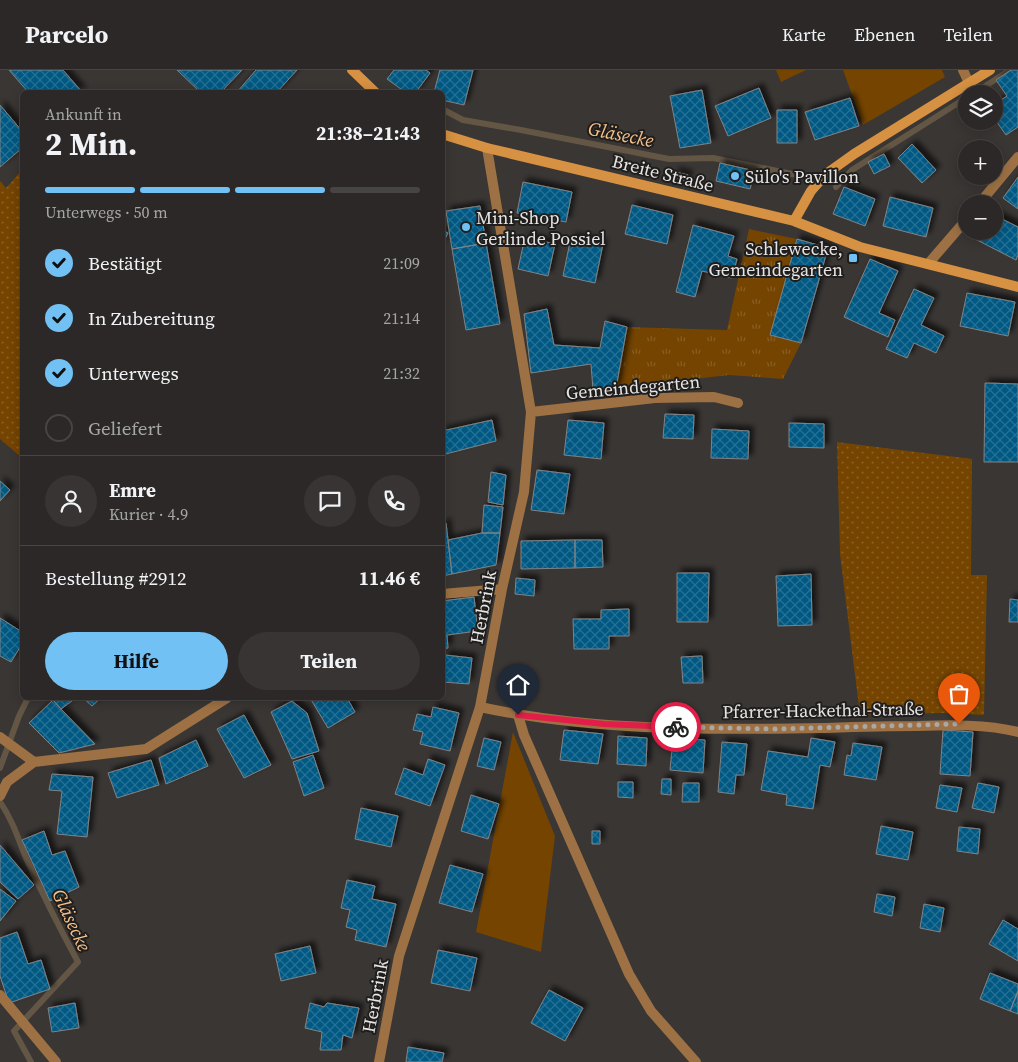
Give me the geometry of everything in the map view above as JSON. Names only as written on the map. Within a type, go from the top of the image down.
[{"type":"street","points":[[352,70],[373,90]]},
{"type":"street","points":[[963,70],[969,83]]},
{"type":"street","points":[[794,221],[811,191],[826,174],[854,154],[990,70]]},
{"type":"street","name":"Breite Straße","points":[[445,135],[487,148],[794,221],[860,247],[1018,287]]},
{"type":"street","name":"Herbrink","points":[[379,1062],[399,956],[480,707],[502,589],[524,492],[531,412],[487,148]]},
{"type":"street","points":[[986,195],[1018,157]]},
{"type":"street","points":[[928,264],[958,229]]},
{"type":"street","name":"Gemeindegarten","points":[[531,412],[655,398],[714,397],[738,403]]},
{"type":"street","points":[[445,594],[502,589]]},
{"type":"street","points":[[0,796],[7,782],[34,762],[146,750],[224,700]]},
{"type":"street","name":"Pfarrer-Hackethal-Straße","points":[[480,707],[518,715],[604,724],[684,728],[773,729],[959,724],[1018,732]]},
{"type":"street","points":[[518,715],[524,735],[628,974],[651,1011],[696,1062]]},
{"type":"street","points":[[0,737],[34,762]]},
{"type":"street","points":[[0,995],[56,1062]]},
{"type":"green space","points":[[776,70],[806,70],[781,82]]},
{"type":"green space","points":[[843,70],[942,70],[945,77],[863,125]]},
{"type":"green space","points":[[20,172],[20,456],[0,439],[0,181],[6,188]]},
{"type":"green space","points":[[749,229],[797,239],[771,335],[801,343],[783,379],[729,375],[616,388],[627,327],[727,330]]},
{"type":"green space","points":[[837,442],[972,459],[971,575],[987,575],[984,715],[941,713],[860,715],[840,554]]},
{"type":"green space","points":[[513,732],[555,836],[541,952],[476,932]]},
{"type":"building","points":[[9,70],[63,70],[80,90],[26,90]]},
{"type":"building","points":[[177,70],[242,70],[223,90],[198,90]]},
{"type":"building","points":[[256,70],[297,70],[279,90],[239,90]]},
{"type":"building","points":[[394,70],[426,70],[430,73],[417,90],[402,90],[387,79]]},
{"type":"building","points":[[440,70],[473,70],[464,105],[445,101],[445,90],[435,90]]},
{"type":"building","points":[[1011,70],[1018,70],[1018,127],[1006,135],[1002,130],[1003,99],[1007,96],[1003,90],[1003,85],[999,85],[996,80]]},
{"type":"building","points":[[759,88],[771,118],[728,136],[715,106]]},
{"type":"building","points":[[702,90],[711,143],[680,148],[670,96]]},
{"type":"building","points":[[850,98],[859,126],[815,140],[805,112]]},
{"type":"building","points":[[0,105],[20,129],[20,150],[0,167]]},
{"type":"building","points":[[777,110],[797,110],[797,143],[777,143]]},
{"type":"building","points":[[912,144],[936,170],[922,183],[898,158]]},
{"type":"building","points":[[884,154],[890,166],[874,174],[868,162]]},
{"type":"building","name":"Sülo's Pavillon","points":[[720,163],[755,171],[750,189],[716,181]]},
{"type":"building","points":[[675,172],[688,175],[687,181],[674,177]]},
{"type":"building","points":[[1018,177],[1018,209],[1003,198]]},
{"type":"building","points":[[523,182],[572,192],[566,222],[517,213]]},
{"type":"building","points":[[844,187],[875,199],[865,226],[833,214]]},
{"type":"building","points":[[890,197],[933,208],[926,237],[883,226]]},
{"type":"building","points":[[632,205],[673,215],[667,244],[625,234]]},
{"type":"building","name":"Mini-Shop Gerlinde Possiel","points":[[480,206],[486,243],[452,249],[446,211]]},
{"type":"building","points":[[1003,220],[1018,227],[1018,255],[1016,260],[977,240],[1003,240]]},
{"type":"building","points":[[693,225],[734,236],[728,256],[737,259],[732,278],[702,271],[695,297],[676,292]]},
{"type":"building","points":[[525,237],[555,244],[548,276],[518,269]]},
{"type":"building","points":[[571,237],[603,244],[595,283],[563,276]]},
{"type":"building","points":[[797,239],[828,248],[801,343],[770,335]]},
{"type":"building","points":[[486,243],[500,324],[466,330],[452,249]]},
{"type":"building","points":[[870,259],[898,271],[879,313],[895,320],[888,337],[844,317]]},
{"type":"building","points":[[914,289],[934,298],[921,325],[944,336],[936,353],[914,343],[907,358],[886,349]]},
{"type":"building","points":[[967,293],[1015,302],[1008,336],[960,326]]},
{"type":"building","points":[[547,309],[554,345],[600,348],[605,321],[627,327],[616,388],[593,390],[591,364],[531,373],[524,314]]},
{"type":"building","points":[[985,383],[1018,384],[1018,462],[984,462]]},
{"type":"building","points":[[665,414],[694,415],[693,439],[663,438]]},
{"type":"building","points":[[492,420],[496,441],[445,454],[445,430]]},
{"type":"building","points":[[568,420],[604,423],[601,459],[564,455]]},
{"type":"building","points":[[789,423],[824,424],[824,448],[789,447]]},
{"type":"building","points":[[712,429],[749,431],[748,459],[711,458]]},
{"type":"building","points":[[537,470],[570,474],[564,514],[531,510]]},
{"type":"building","points":[[491,472],[506,475],[503,505],[488,502]]},
{"type":"building","points":[[0,481],[10,490],[0,501]]},
{"type":"building","points":[[484,505],[503,507],[500,533],[482,533]]},
{"type":"building","points":[[445,523],[452,574],[445,575]]},
{"type":"building","points":[[482,533],[500,533],[496,565],[452,574],[448,540]]},
{"type":"building","points":[[575,540],[575,568],[521,569],[521,541]]},
{"type":"building","points":[[575,540],[602,540],[603,567],[575,568]]},
{"type":"building","points":[[677,573],[709,573],[708,622],[677,622]]},
{"type":"building","points":[[811,574],[812,625],[778,626],[776,576]]},
{"type":"building","points":[[516,578],[535,580],[534,596],[515,594]]},
{"type":"building","points":[[474,597],[478,631],[447,635],[448,648],[445,648],[445,601]]},
{"type":"building","points":[[1010,599],[1018,600],[1018,622],[1009,622]]},
{"type":"building","points":[[629,609],[629,636],[609,636],[609,649],[574,649],[573,619],[601,619],[601,610]]},
{"type":"building","points":[[0,618],[20,631],[20,647],[11,662],[0,656]]},
{"type":"building","points":[[445,655],[472,658],[469,684],[445,682]]},
{"type":"building","points":[[702,656],[703,683],[683,683],[681,657]]},
{"type":"building","points":[[53,700],[73,700],[61,709]]},
{"type":"building","points":[[53,700],[95,744],[59,753],[29,723]]},
{"type":"building","points":[[85,700],[99,700],[92,706]]},
{"type":"building","points":[[311,700],[348,700],[355,712],[328,728]]},
{"type":"building","points":[[292,701],[307,713],[319,751],[292,759],[271,712]]},
{"type":"building","points":[[433,707],[459,713],[450,751],[420,744],[423,732],[413,730],[417,714],[431,717]]},
{"type":"building","points":[[244,715],[271,765],[244,778],[217,729]]},
{"type":"building","points":[[564,730],[603,734],[598,764],[560,760]]},
{"type":"building","points":[[943,730],[973,732],[970,776],[940,774]]},
{"type":"building","points":[[618,736],[647,738],[646,766],[617,764]]},
{"type":"building","points":[[484,738],[501,742],[494,770],[477,766]]},
{"type":"building","points":[[673,738],[705,740],[703,773],[670,770]]},
{"type":"building","points":[[811,738],[835,742],[830,767],[820,765],[813,809],[786,805],[787,795],[761,790],[768,751],[808,757]]},
{"type":"building","points":[[196,740],[208,766],[166,784],[159,758]]},
{"type":"building","points":[[722,742],[747,744],[744,775],[736,775],[734,794],[718,792]]},
{"type":"building","points":[[853,743],[882,747],[876,780],[844,775],[847,755],[851,756]]},
{"type":"building","points":[[313,755],[324,788],[304,796],[293,762]]},
{"type":"building","points":[[428,759],[445,765],[430,806],[395,794],[404,768],[423,775]]},
{"type":"building","points":[[151,760],[159,785],[117,798],[108,773]]},
{"type":"building","points":[[52,774],[93,777],[87,837],[57,834],[62,791],[49,790]]},
{"type":"building","points":[[662,779],[671,779],[671,795],[661,794]]},
{"type":"building","points":[[618,782],[633,782],[633,798],[618,797]]},
{"type":"building","points":[[683,783],[699,783],[699,802],[682,802]]},
{"type":"building","points":[[978,783],[999,787],[994,813],[972,808]]},
{"type":"building","points":[[940,785],[962,788],[957,812],[936,808]]},
{"type":"building","points":[[471,795],[499,804],[488,839],[461,831]]},
{"type":"building","points":[[361,808],[398,816],[391,847],[355,839]]},
{"type":"building","points":[[881,826],[913,832],[908,860],[876,854]]},
{"type":"building","points":[[959,827],[980,829],[978,854],[957,851]]},
{"type":"building","points":[[44,831],[52,855],[65,851],[79,887],[50,901],[22,840]]},
{"type":"building","points":[[592,831],[600,831],[600,844],[592,844]]},
{"type":"building","points":[[0,845],[34,885],[18,899],[0,882]]},
{"type":"building","points":[[450,865],[483,874],[472,912],[439,903]]},
{"type":"building","points":[[347,880],[375,886],[372,899],[396,904],[386,947],[355,940],[357,930],[346,927],[350,910],[341,908]]},
{"type":"building","points":[[0,889],[16,901],[0,921]]},
{"type":"building","points":[[877,894],[895,897],[892,916],[874,912]]},
{"type":"building","points":[[924,904],[944,908],[940,932],[920,928]]},
{"type":"building","points":[[1003,920],[1018,929],[1018,961],[989,944]]},
{"type":"building","points":[[17,932],[28,964],[41,960],[50,989],[9,1003],[0,976],[0,938]]},
{"type":"building","points":[[310,946],[316,973],[281,981],[275,954]]},
{"type":"building","points":[[438,950],[477,958],[470,991],[431,983]]},
{"type":"building","points":[[990,973],[1018,984],[1018,991],[1010,1011],[980,999]]},
{"type":"building","points":[[549,990],[583,1008],[565,1041],[531,1023]]},
{"type":"building","points":[[1018,991],[1018,1014],[1010,1011]]},
{"type":"building","points":[[75,1003],[79,1028],[52,1032],[48,1008]]},
{"type":"building","points":[[310,1003],[324,1007],[327,1003],[359,1008],[352,1038],[343,1035],[341,1050],[320,1050],[322,1032],[305,1028]]},
{"type":"building","points":[[408,1047],[444,1053],[442,1062],[406,1062]]},
{"type":"waterway","name":"Gläsecke","points":[[987,85],[1010,70]]},
{"type":"waterway","name":"Gläsecke","points":[[836,187],[852,170],[958,103]]},
{"type":"waterway","name":"Gläsecke","points":[[445,111],[463,120],[669,159],[713,158],[797,175]]},
{"type":"waterway","name":"Gläsecke","points":[[0,768],[19,716],[27,700]]},
{"type":"waterway","name":"Gläsecke","points":[[0,802],[11,822],[44,897],[78,962],[14,1031],[31,1062]]},
{"type":"way so far","points":[[676,727],[773,729],[959,724]]},
{"type":"place","name":"Sülo's Pavillon","points":[[735,176]]},
{"type":"place","name":"Mini-Shop Gerlinde Possiel","points":[[466,227]]},
{"type":"place","name":"Schlewecke, Gemeindegarten","points":[[853,258]]},
{"type":"route","points":[[518,715],[604,724],[676,727]]}]
